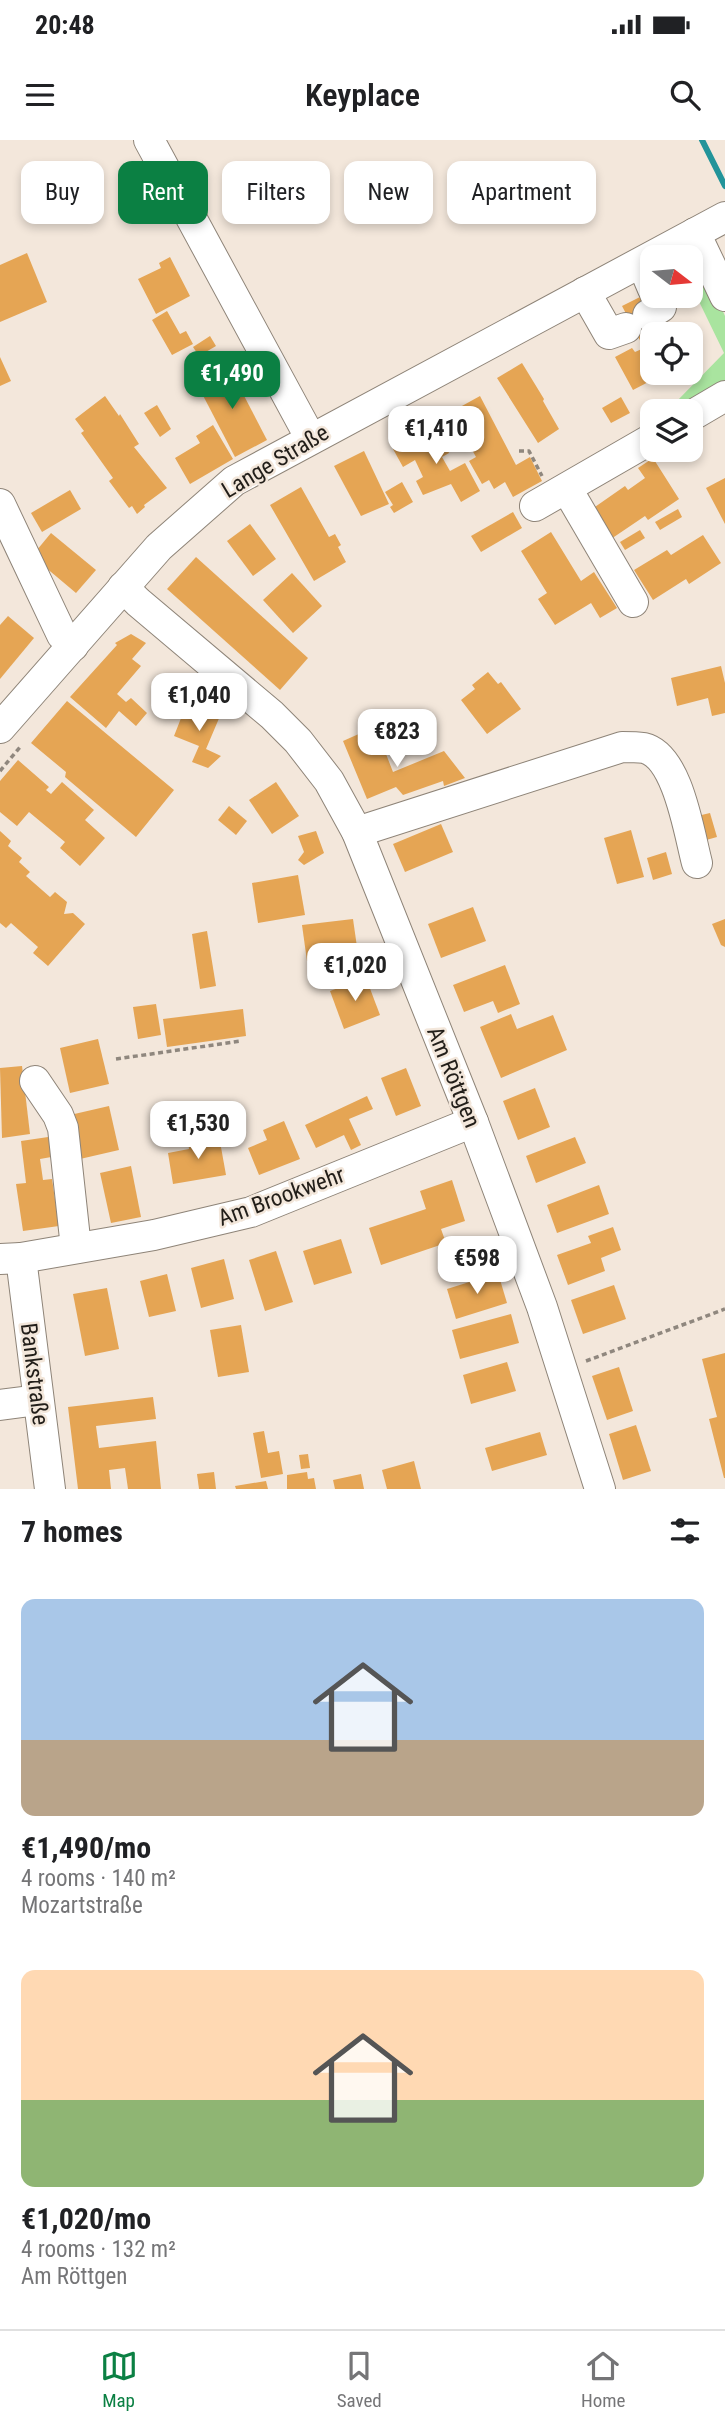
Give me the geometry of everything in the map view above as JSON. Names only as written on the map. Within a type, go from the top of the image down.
[{"type":"street","points":[[149,140],[311,439]]},
{"type":"street","points":[[709,226],[725,296]]},
{"type":"street","name":"Lange Straße","points":[[692,245],[709,226]]},
{"type":"street","points":[[585,292],[609,334],[640,303]]},
{"type":"street","name":"Lange Straße","points":[[0,728],[171,536],[234,481],[585,292],[640,298]]},
{"type":"street","points":[[703,409],[725,396]]},
{"type":"street","points":[[633,602],[552,497],[640,446]]},
{"type":"street","points":[[0,504],[62,635],[73,646]]},
{"type":"street","name":"Am Röttgen","points":[[123,587],[157,619],[272,715],[298,741],[329,781],[356,832],[472,1122],[542,1307],[600,1489]]},
{"type":"street","points":[[356,832],[622,747],[646,748],[664,761],[673,777],[697,863]]},
{"type":"street","points":[[35,1081],[62,1122],[76,1248]]},
{"type":"street","name":"Am Brookwehr","points":[[10,1259],[154,1235],[251,1212],[472,1122]]},
{"type":"street","name":"Bankstraße","points":[[10,1259],[38,1401],[50,1489]]},
{"type":"street","points":[[0,1405],[38,1401]]},
{"type":"path","points":[[519,451],[529,451],[552,497]]},
{"type":"path","points":[[116,1059],[241,1041]]},
{"type":"path","points":[[579,1364],[725,1309]]},
{"type":"green space","points":[[704,269],[725,316],[725,385],[699,399],[679,399],[693,385],[703,385],[703,374],[724,353],[702,308]]},
{"type":"building","points":[[27,253],[47,302],[0,322],[0,265]]},
{"type":"building","points":[[170,257],[190,296],[156,314],[138,279],[161,268],[159,263]]},
{"type":"building","points":[[640,297],[640,308],[651,308],[659,322],[640,322],[640,340],[622,306]]},
{"type":"building","points":[[167,311],[180,334],[186,331],[193,344],[172,355],[152,320]]},
{"type":"building","points":[[210,336],[216,346],[199,356],[193,347]]},
{"type":"building","points":[[632,348],[635,352],[640,350],[640,385],[643,385],[633,390],[615,357]]},
{"type":"building","points":[[0,357],[11,381],[0,386]]},
{"type":"building","points":[[522,363],[559,429],[538,443],[497,378]]},
{"type":"building","points":[[228,365],[267,440],[235,457],[196,382]]},
{"type":"building","points":[[105,396],[139,444],[134,447],[167,488],[144,505],[137,514],[132,506],[129,508],[109,481],[113,478],[81,433],[84,431],[75,419]]},
{"type":"building","points":[[480,396],[516,465],[530,457],[542,481],[513,497],[505,482],[494,489],[489,480],[482,484],[469,461],[476,457],[451,412]]},
{"type":"building","points":[[621,397],[630,413],[611,423],[602,408]]},
{"type":"building","points":[[157,405],[171,429],[160,437],[144,413]]},
{"type":"building","points":[[213,425],[233,459],[190,484],[175,458],[200,443],[196,436]]},
{"type":"building","points":[[433,429],[444,449],[447,448],[449,453],[442,457],[450,471],[465,463],[480,491],[461,502],[451,484],[423,495],[416,481],[423,477],[415,460],[403,467],[393,449]]},
{"type":"building","points":[[364,451],[389,504],[361,516],[334,466]]},
{"type":"building","points":[[647,462],[656,462],[679,499],[648,520],[645,516],[611,539],[592,509],[625,486],[628,490],[645,478],[638,468]]},
{"type":"building","points":[[725,478],[725,524],[706,488]]},
{"type":"building","points":[[402,482],[413,502],[394,513],[390,507],[393,505],[385,492]]},
{"type":"building","points":[[301,487],[329,537],[335,534],[346,562],[314,581],[270,505]]},
{"type":"building","points":[[70,490],[81,509],[42,532],[31,513]]},
{"type":"building","points":[[678,509],[682,517],[660,530],[655,522]]},
{"type":"building","points":[[513,512],[522,528],[481,552],[471,536]]},
{"type":"building","points":[[250,524],[276,559],[253,576],[227,541]]},
{"type":"building","points":[[640,530],[645,538],[625,550],[620,542]]},
{"type":"building","points":[[551,532],[581,581],[594,572],[617,608],[600,618],[591,603],[555,625],[538,599],[547,593],[521,551]]},
{"type":"building","points":[[51,533],[96,570],[76,593],[32,556]]},
{"type":"building","points":[[703,535],[721,563],[689,584],[686,579],[653,600],[634,570],[667,550],[671,555]]},
{"type":"building","points":[[196,557],[308,658],[280,690],[167,589]]},
{"type":"building","points":[[292,573],[322,606],[293,633],[263,600]]},
{"type":"building","points":[[8,616],[34,638],[0,679],[0,625]]},
{"type":"building","points":[[131,634],[146,643],[132,659],[141,666],[117,694],[126,702],[131,698],[147,713],[136,726],[119,711],[106,728],[70,697],[117,645],[115,643]]},
{"type":"building","points":[[721,666],[725,683],[725,713],[712,716],[708,698],[677,706],[671,678]]},
{"type":"building","points":[[488,672],[498,684],[501,682],[521,709],[487,734],[461,700],[475,689],[472,685]]},
{"type":"building","points":[[67,701],[174,790],[136,837],[65,777],[66,772],[31,743]]},
{"type":"building","points":[[187,703],[220,716],[206,749],[221,756],[208,768],[192,762],[199,746],[174,736]]},
{"type":"building","points":[[361,733],[365,742],[379,736],[393,772],[444,751],[465,778],[444,786],[443,781],[403,795],[396,787],[367,799],[343,741]]},
{"type":"building","points":[[18,760],[49,787],[46,790],[51,794],[62,782],[94,810],[85,820],[105,838],[80,866],[60,848],[65,842],[29,812],[17,826],[0,812],[0,781]]},
{"type":"building","points":[[276,782],[299,816],[272,834],[249,800]]},
{"type":"building","points":[[229,806],[247,821],[236,835],[218,820]]},
{"type":"building","points":[[710,813],[717,837],[699,842],[693,817]]},
{"type":"building","points":[[441,824],[453,852],[405,872],[393,844]]},
{"type":"building","points":[[631,830],[644,877],[617,884],[604,838]]},
{"type":"building","points":[[0,831],[11,841],[8,846],[22,858],[19,862],[30,872],[26,876],[50,897],[55,892],[67,902],[64,914],[73,913],[85,924],[48,966],[33,953],[38,947],[11,923],[6,928],[0,923]]},
{"type":"building","points":[[316,831],[324,853],[304,865],[298,860],[304,852],[298,836]]},
{"type":"building","points":[[666,852],[672,874],[653,880],[647,858]]},
{"type":"building","points":[[298,875],[305,915],[258,923],[252,883]]},
{"type":"building","points":[[473,907],[486,941],[441,958],[428,924]]},
{"type":"building","points":[[353,919],[358,954],[307,961],[302,925]]},
{"type":"building","points":[[725,919],[725,947],[721,945],[712,924]]},
{"type":"building","points":[[207,931],[216,986],[200,989],[192,934]]},
{"type":"building","points":[[505,965],[520,1004],[498,1013],[493,1001],[464,1012],[453,985]]},
{"type":"building","points":[[366,978],[380,1015],[344,1029],[330,991]]},
{"type":"building","points":[[156,1004],[161,1035],[138,1039],[133,1007]]},
{"type":"building","points":[[243,1009],[246,1036],[167,1047],[163,1019]]},
{"type":"building","points":[[511,1014],[517,1029],[553,1015],[567,1050],[501,1078],[480,1027]]},
{"type":"building","points":[[98,1039],[109,1084],[70,1093],[60,1048]]},
{"type":"building","points":[[22,1066],[30,1134],[2,1138],[0,1068]]},
{"type":"building","points":[[406,1068],[421,1106],[396,1116],[381,1078]]},
{"type":"building","points":[[535,1088],[550,1127],[518,1140],[503,1101]]},
{"type":"building","points":[[367,1096],[373,1109],[349,1119],[361,1145],[351,1150],[344,1135],[316,1148],[305,1125]]},
{"type":"building","points":[[109,1106],[119,1150],[80,1159],[70,1115]]},
{"type":"building","points":[[284,1121],[300,1159],[259,1175],[248,1148],[267,1140],[263,1130]]},
{"type":"building","points":[[55,1136],[57,1156],[40,1159],[43,1180],[52,1179],[59,1226],[23,1231],[16,1184],[26,1183],[21,1141]]},
{"type":"building","points":[[219,1136],[226,1175],[173,1184],[168,1153],[189,1149],[188,1142]]},
{"type":"building","points":[[575,1137],[586,1163],[536,1183],[526,1156]]},
{"type":"building","points":[[131,1166],[141,1217],[111,1223],[100,1173]]},
{"type":"building","points":[[452,1180],[465,1221],[441,1229],[446,1243],[381,1265],[369,1228],[426,1209],[420,1191]]},
{"type":"building","points":[[599,1185],[609,1214],[557,1233],[547,1205]]},
{"type":"building","points":[[613,1227],[621,1250],[601,1258],[605,1271],[568,1285],[557,1255],[591,1243],[588,1236]]},
{"type":"building","points":[[341,1239],[352,1273],[314,1285],[303,1251]]},
{"type":"building","points":[[276,1251],[293,1302],[265,1311],[249,1260]]},
{"type":"building","points":[[224,1259],[234,1299],[201,1308],[191,1268]]},
{"type":"building","points":[[498,1273],[507,1303],[456,1319],[447,1289]]},
{"type":"building","points":[[167,1274],[176,1311],[149,1317],[140,1281]]},
{"type":"building","points":[[614,1285],[626,1319],[583,1334],[571,1300]]},
{"type":"building","points":[[107,1288],[119,1349],[85,1356],[73,1294]]},
{"type":"building","points":[[511,1314],[519,1343],[460,1359],[452,1330]]},
{"type":"building","points":[[241,1325],[249,1372],[218,1377],[210,1330]]},
{"type":"building","points":[[725,1353],[724,1478],[709,1419],[717,1417],[702,1359]]},
{"type":"building","points":[[507,1362],[516,1391],[471,1404],[463,1375]]},
{"type":"building","points":[[619,1367],[633,1411],[607,1420],[592,1376]]},
{"type":"building","points":[[153,1397],[156,1419],[96,1426],[99,1448],[156,1441],[161,1489],[128,1489],[125,1468],[109,1470],[111,1489],[78,1489],[68,1407]]},
{"type":"building","points":[[636,1425],[651,1471],[623,1480],[609,1434]]},
{"type":"building","points":[[264,1431],[268,1453],[279,1451],[283,1474],[261,1478],[253,1433]]},
{"type":"building","points":[[540,1432],[547,1455],[492,1471],[485,1448]]},
{"type":"building","points":[[308,1454],[310,1468],[301,1469],[299,1455]]},
{"type":"building","points":[[414,1461],[421,1489],[387,1489],[382,1470]]},
{"type":"building","points":[[214,1472],[216,1489],[199,1489],[197,1474]]},
{"type":"building","points":[[307,1472],[308,1479],[314,1478],[316,1489],[287,1489],[287,1475]]},
{"type":"building","points":[[361,1474],[364,1489],[335,1489],[333,1480]]},
{"type":"building","points":[[266,1481],[268,1489],[236,1489],[235,1486]]},
{"type":"waterway","points":[[702,140],[725,186]]}]
